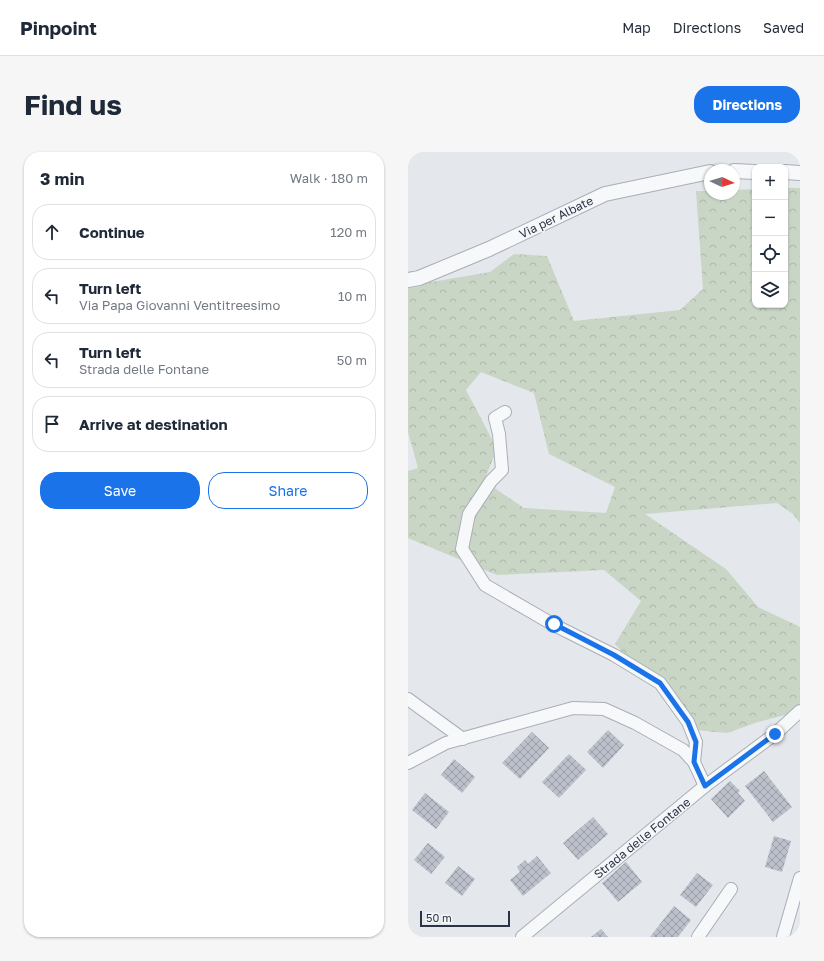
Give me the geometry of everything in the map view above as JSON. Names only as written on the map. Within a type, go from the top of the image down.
[{"type":"street","points":[[740,171],[752,172]]},
{"type":"street","points":[[788,172],[800,173]]},
{"type":"street","name":"Via per Albate","points":[[408,280],[419,278],[489,249],[605,194],[704,173]]},
{"type":"street","points":[[505,412],[495,418],[499,434],[502,470],[491,481],[469,514],[462,549],[485,585],[554,624],[614,655],[660,683],[691,729],[696,742],[694,762]]},
{"type":"street","points":[[408,699],[463,739]]},
{"type":"street","points":[[408,763],[446,744],[573,708],[604,709],[635,723],[683,750],[694,762],[705,786]]},
{"type":"street","name":"Strada delle Fontane","points":[[522,937],[705,786],[775,734],[800,711]]},
{"type":"street","points":[[783,937],[800,878]]},
{"type":"street","points":[[698,937],[731,889]]},
{"type":"green space","points":[[788,188],[800,188],[800,523],[793,514],[777,503],[645,514],[726,569],[758,607],[800,627],[800,711],[758,722],[727,733],[695,730],[615,644],[641,601],[604,570],[497,575],[408,538],[408,471],[418,468],[408,432],[408,286],[490,272],[514,254],[547,256],[574,321],[680,310],[703,289],[696,191],[704,191],[704,200],[740,200],[740,190],[752,189],[752,308],[788,308]],"holes":[[[481,372],[534,393],[549,454],[615,487],[606,513],[524,508],[484,481],[497,449],[466,390]]]},
{"type":"building","points":[[608,730],[624,745],[603,768],[587,752]]},
{"type":"building","points":[[532,732],[549,748],[520,779],[502,763]]},
{"type":"building","points":[[569,754],[586,770],[559,798],[542,782]]},
{"type":"building","points":[[454,759],[475,777],[462,793],[441,775]]},
{"type":"building","points":[[764,771],[792,807],[773,822],[745,786]]},
{"type":"building","points":[[730,781],[740,791],[738,793],[745,801],[728,818],[711,799]]},
{"type":"building","points":[[425,793],[449,812],[436,829],[412,810]]},
{"type":"building","points":[[593,817],[608,834],[578,860],[563,843]]},
{"type":"building","points":[[774,836],[791,841],[782,872],[765,867]]},
{"type":"building","points":[[428,843],[445,857],[431,874],[414,860]]},
{"type":"building","points":[[537,856],[551,873],[523,896],[510,880],[520,872],[517,867],[525,860],[528,864]]},
{"type":"building","points":[[626,862],[642,882],[618,902],[602,883]]},
{"type":"building","points":[[458,866],[475,879],[462,896],[445,883]]},
{"type":"building","points":[[697,873],[713,885],[696,907],[680,895]]},
{"type":"building","points":[[674,906],[691,920],[678,937],[650,937]]},
{"type":"building","points":[[601,929],[608,937],[591,937]]},
{"type":"route","points":[[554,624],[614,655],[660,683],[688,722],[696,742],[694,762],[705,786],[775,734]]}]
